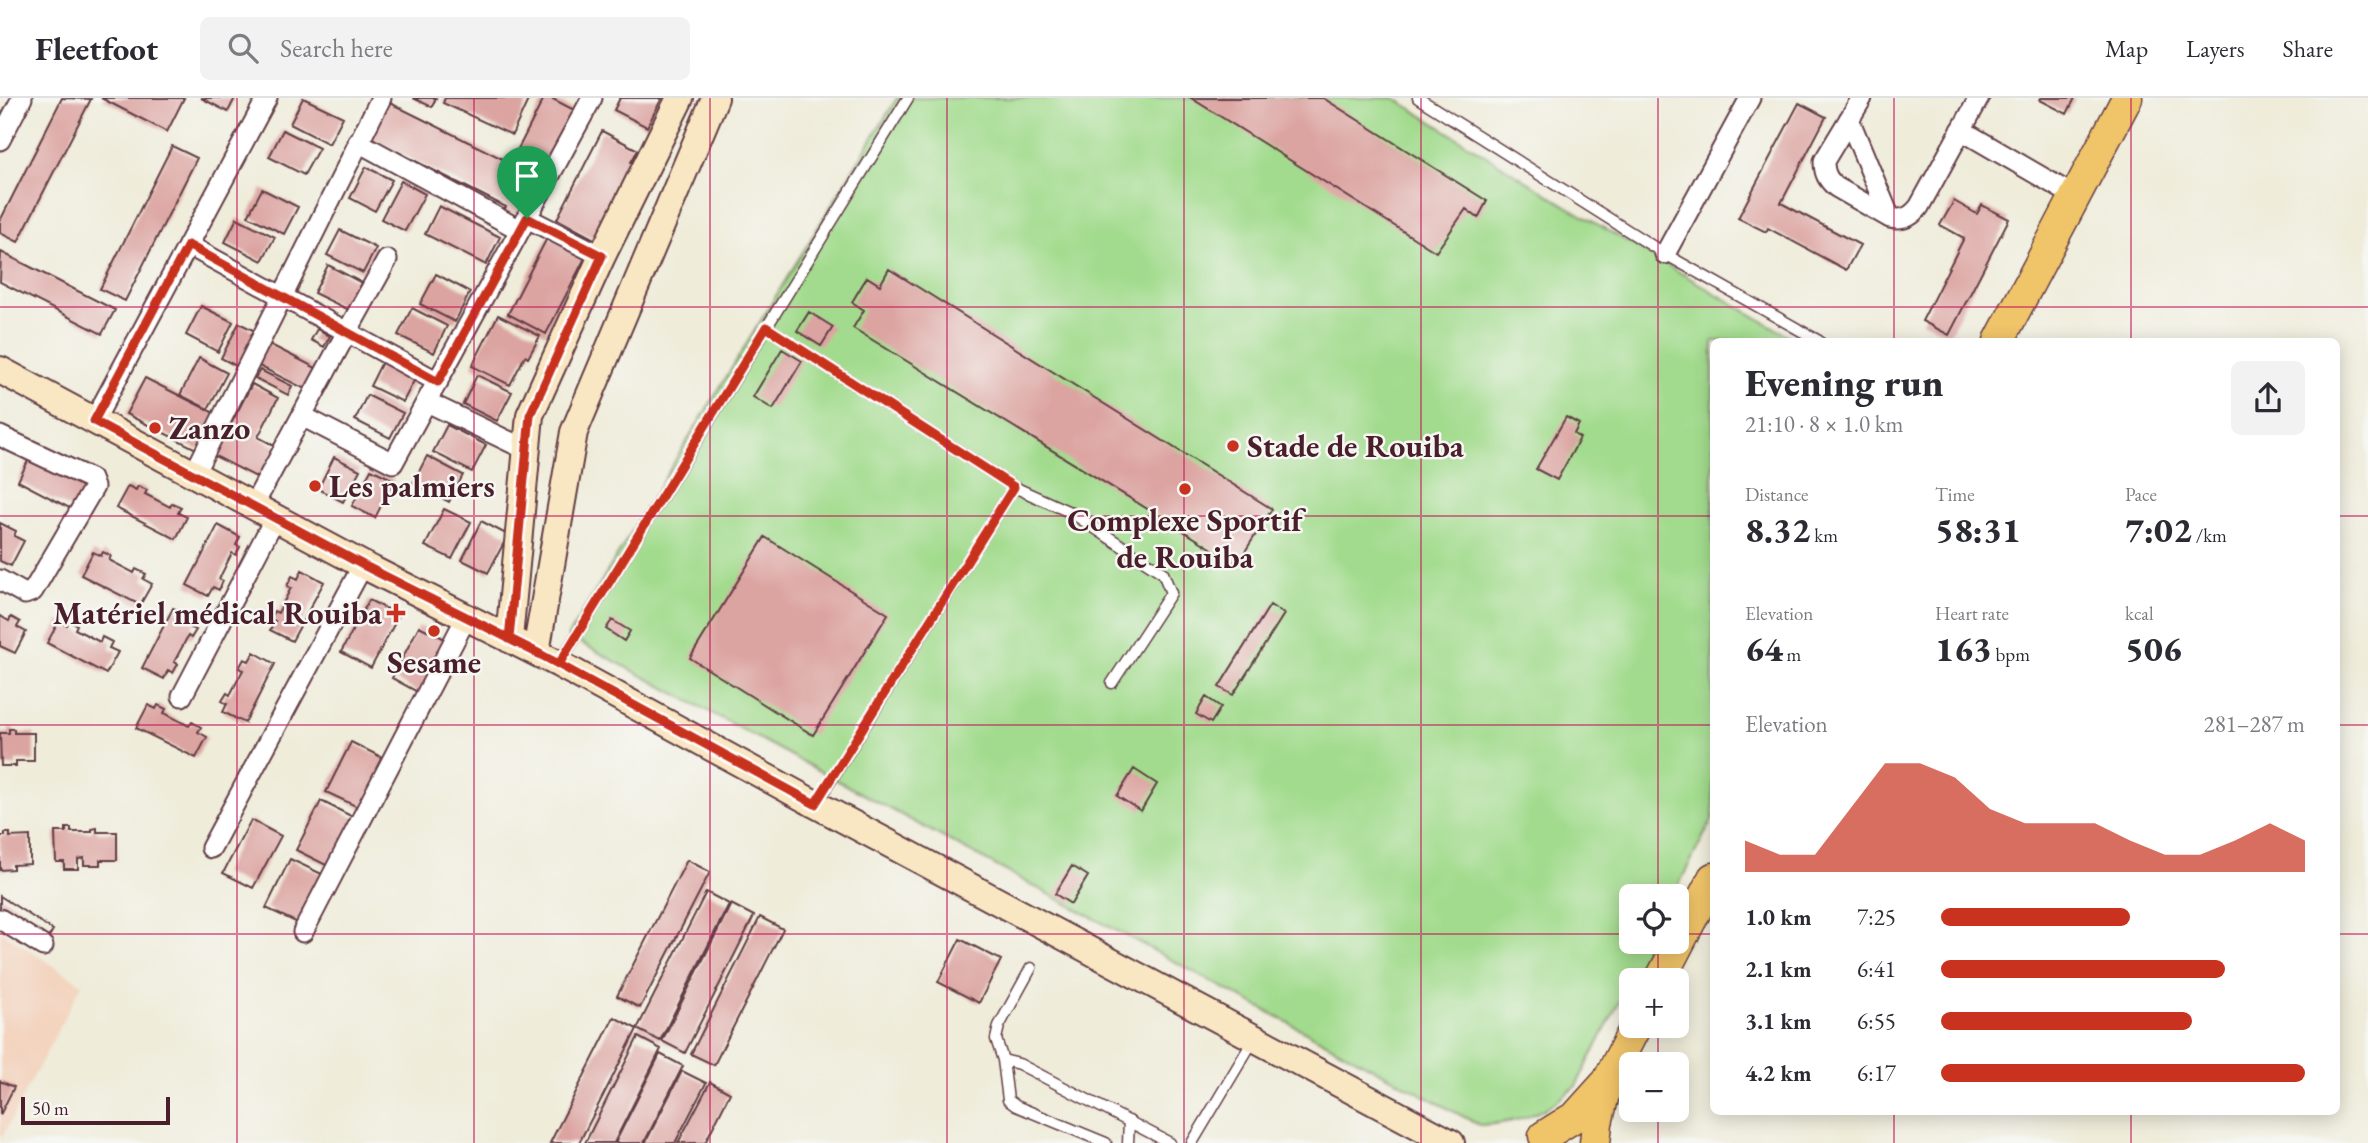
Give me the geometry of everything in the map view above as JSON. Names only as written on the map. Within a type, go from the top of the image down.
[{"type":"main road","points":[[2000,338],[2127,98]]},
{"type":"main road","points":[[1666,968],[1710,884]]},
{"type":"main road","points":[[1595,1143],[1607,1082],[1630,1038]]},
{"type":"main road","points":[[1545,1141],[1576,1116],[1607,1082]]},
{"type":"street","points":[[0,140],[22,98]]},
{"type":"street","points":[[94,421],[267,98]]},
{"type":"street","points":[[194,474],[381,98]]},
{"type":"street","points":[[302,416],[393,463],[592,98]]},
{"type":"street","points":[[509,639],[530,415],[602,256],[680,98]]},
{"type":"street","points":[[548,658],[574,432],[715,98]]},
{"type":"street","points":[[1665,254],[1750,98]]},
{"type":"street","points":[[1861,98],[1824,161],[1824,171],[1828,181],[1836,187],[1898,220],[1914,214],[1979,98]]},
{"type":"street","points":[[1849,119],[1890,218]]},
{"type":"street","points":[[1961,130],[2076,197]]},
{"type":"street","points":[[358,142],[523,224],[602,256]]},
{"type":"street","points":[[188,245],[438,382]]},
{"type":"street","points":[[182,696],[264,512],[302,416],[387,260]]},
{"type":"street","points":[[0,370],[363,565],[548,658],[815,804],[1451,1143]]},
{"type":"street","points":[[427,402],[527,450]]},
{"type":"street","points":[[0,436],[91,479],[94,486],[33,591],[24,594],[0,580]]},
{"type":"street","points":[[211,848],[363,565]]},
{"type":"street","points":[[303,932],[467,616]]},
{"type":"street","points":[[0,919],[43,946]]},
{"type":"lane","points":[[548,658],[766,327],[908,98]]},
{"type":"lane","points":[[1418,98],[1665,254],[1814,338]]},
{"type":"lane","points":[[766,327],[1014,487],[1072,513],[1163,573],[1171,593],[1112,683]]},
{"type":"lane","points":[[815,804],[1014,487]]},
{"type":"lane","points":[[1031,968],[999,1026],[996,1039],[1003,1060],[1008,1100],[1016,1106],[1106,1143]]},
{"type":"lane","points":[[1192,1143],[1255,1039]]},
{"type":"lane","points":[[1003,1060],[1019,1064],[1170,1143]]},
{"type":"lane","points":[[1128,1143],[1129,1121]]},
{"type":"shaded area","points":[[0,931],[82,984],[0,1141]]},
{"type":"green space","name":"Complexe Sportif de Rouiba","points":[[897,98],[1394,98],[1568,207],[1792,338],[1710,338],[1710,824],[1679,884],[1619,884],[1619,954],[1644,954],[1637,968],[1619,968],[1619,1002],[1576,1086],[1553,1104],[1531,1115],[1507,1122],[1479,1125],[568,636]]},
{"type":"building","points":[[62,98],[91,99],[18,242],[0,233],[0,221]]},
{"type":"building","points":[[101,98],[184,98],[167,132]]},
{"type":"building","points":[[201,98],[235,98],[228,112]]},
{"type":"building","points":[[303,98],[343,117],[329,144],[290,124]]},
{"type":"building","points":[[413,98],[436,98],[432,107]]},
{"type":"building","points":[[445,98],[529,98],[512,135],[443,103]]},
{"type":"building","points":[[544,98],[551,98],[578,112],[548,169],[516,153]]},
{"type":"building","points":[[620,98],[662,98],[647,127],[614,110]]},
{"type":"building","points":[[1191,98],[1323,98],[1487,201],[1478,218],[1466,209],[1436,252]]},
{"type":"building","points":[[2075,98],[2067,114],[2040,100]]},
{"type":"building","points":[[384,100],[541,178],[519,220],[503,212],[506,207],[366,136]]},
{"type":"building","points":[[1799,103],[1826,117],[1781,203],[1860,245],[1846,270],[1768,228],[1766,232],[1738,218]]},
{"type":"building","points":[[283,130],[319,148],[304,175],[269,157]]},
{"type":"building","points":[[602,131],[638,150],[631,162],[635,164],[596,240],[557,219]]},
{"type":"building","points":[[172,146],[197,158],[125,301],[100,289]]},
{"type":"building","points":[[366,167],[392,180],[375,211],[350,198]]},
{"type":"building","points":[[401,181],[425,194],[405,231],[381,219]]},
{"type":"building","points":[[262,189],[298,207],[284,234],[248,216]]},
{"type":"building","points":[[1954,201],[1977,214],[1982,205],[2009,219],[1949,335],[1922,321],[1964,238],[1940,225]]},
{"type":"building","points":[[439,206],[500,237],[486,265],[425,234]]},
{"type":"building","points":[[237,218],[275,237],[262,261],[225,242]]},
{"type":"building","points":[[340,230],[376,248],[363,273],[327,255]]},
{"type":"building","points":[[548,236],[586,256],[546,334],[508,314]]},
{"type":"building","points":[[1,252],[115,310],[102,334],[0,282]]},
{"type":"building","points":[[328,265],[362,283],[349,310],[314,293]]},
{"type":"building","points":[[889,269],[1272,509],[1237,564],[853,328],[864,310],[852,302],[867,277],[880,285]]},
{"type":"building","points":[[436,274],[470,292],[455,322],[420,304]]},
{"type":"building","points":[[201,306],[233,322],[218,352],[186,335]]},
{"type":"building","points":[[412,308],[447,326],[434,353],[398,335]]},
{"type":"building","points":[[809,312],[833,327],[821,346],[797,331]]},
{"type":"building","points":[[498,315],[540,336],[528,358],[525,356],[510,385],[472,366]]},
{"type":"building","points":[[239,323],[259,333],[240,368],[221,358]]},
{"type":"building","points":[[317,329],[330,336],[324,347],[311,340]]},
{"type":"building","points":[[267,343],[316,368],[305,389],[257,365]]},
{"type":"building","points":[[782,349],[802,361],[773,409],[753,397]]},
{"type":"building","points":[[199,358],[227,373],[208,409],[180,395]]},
{"type":"building","points":[[384,358],[417,375],[403,402],[370,386]]},
{"type":"building","points":[[260,370],[292,386],[288,395],[255,378]]},
{"type":"building","points":[[477,375],[512,392],[497,421],[463,404]]},
{"type":"building","points":[[145,378],[216,414],[198,450],[126,414]]},
{"type":"building","points":[[252,384],[278,398],[258,437],[277,447],[260,479],[209,453],[225,421],[231,424]]},
{"type":"building","points":[[367,395],[403,413],[390,438],[355,420]]},
{"type":"building","points":[[1566,417],[1579,424],[1574,434],[1580,438],[1557,480],[1536,469]]},
{"type":"building","points":[[447,425],[486,445],[472,472],[433,452]]},
{"type":"building","points":[[427,456],[463,475],[449,502],[413,483]]},
{"type":"building","points":[[334,457],[360,470],[343,502],[318,489]]},
{"type":"building","points":[[29,459],[82,480],[80,486],[89,490],[77,512],[18,481]]},
{"type":"building","points":[[371,469],[394,480],[375,518],[352,506]]},
{"type":"building","points":[[128,486],[136,490],[138,486],[147,490],[145,494],[170,507],[172,503],[181,507],[178,513],[187,517],[176,539],[116,508]]},
{"type":"building","points":[[444,509],[471,522],[452,559],[425,546]]},
{"type":"building","points":[[481,521],[508,535],[488,573],[462,560]]},
{"type":"building","points":[[0,523],[16,531],[14,536],[24,541],[11,566],[0,561]]},
{"type":"building","points":[[218,525],[240,537],[236,545],[240,547],[236,555],[232,553],[219,579],[223,581],[219,590],[213,587],[208,596],[187,585]]},
{"type":"building","points":[[765,537],[888,614],[813,735],[690,658]]},
{"type":"building","points":[[93,552],[101,556],[103,552],[111,556],[109,560],[134,573],[136,569],[146,574],[143,579],[152,584],[140,605],[81,575]]},
{"type":"building","points":[[302,570],[324,582],[292,641],[270,630],[275,621],[270,619],[274,611],[278,613],[291,588],[287,586],[292,576],[298,579]]},
{"type":"building","points":[[369,600],[399,615],[371,668],[341,652]]},
{"type":"building","points":[[1270,605],[1284,614],[1233,695],[1219,687]]},
{"type":"building","points":[[173,608],[196,620],[191,628],[196,630],[191,638],[188,636],[174,662],[178,664],[173,673],[168,670],[164,679],[142,668]]},
{"type":"building","points":[[0,616],[9,621],[11,617],[20,622],[17,627],[26,632],[15,653],[0,646]]},
{"type":"building","points":[[612,620],[630,631],[624,641],[606,629]]},
{"type":"building","points":[[59,621],[67,625],[69,621],[77,625],[75,629],[100,642],[102,637],[112,642],[109,648],[118,652],[106,674],[47,643]]},
{"type":"building","points":[[419,626],[449,641],[421,694],[392,678]]},
{"type":"building","points":[[254,652],[275,664],[245,723],[223,712],[227,704],[222,701],[227,693],[230,695],[243,670],[239,668],[244,659],[249,661]]},
{"type":"building","points":[[1206,697],[1221,707],[1211,723],[1196,714]]},
{"type":"building","points":[[148,705],[156,709],[158,705],[166,709],[164,713],[189,726],[192,722],[201,727],[198,732],[207,737],[196,758],[136,728]]},
{"type":"building","points":[[9,729],[14,729],[14,733],[34,733],[34,761],[16,761],[16,766],[1,766],[0,733],[9,733]]},
{"type":"building","points":[[351,742],[387,760],[362,809],[326,792]]},
{"type":"building","points":[[1134,769],[1157,784],[1141,811],[1117,796]]},
{"type":"building","points":[[321,801],[357,819],[332,868],[296,850]]},
{"type":"building","points":[[251,820],[281,836],[253,888],[223,873]]},
{"type":"building","points":[[66,828],[71,828],[71,832],[92,832],[92,829],[97,828],[97,832],[117,832],[117,860],[100,860],[100,865],[84,865],[84,858],[78,859],[78,869],[64,869],[64,862],[56,862],[55,832],[66,832]]},
{"type":"building","points":[[5,833],[10,833],[10,837],[30,836],[30,864],[13,865],[13,869],[0,870],[0,836],[5,836]]},
{"type":"building","points":[[290,859],[326,876],[302,925],[266,908]]},
{"type":"building","points":[[687,860],[710,872],[640,1008],[617,996]]},
{"type":"building","points":[[1072,866],[1088,876],[1071,904],[1055,894]]},
{"type":"building","points":[[706,892],[729,904],[660,1041],[637,1029]]},
{"type":"building","points":[[0,896],[53,930],[43,946],[0,919]]},
{"type":"building","points":[[731,904],[754,916],[685,1053],[662,1041]]},
{"type":"building","points":[[760,917],[783,929],[714,1065],[691,1054]]},
{"type":"building","points":[[960,939],[1001,960],[979,1003],[938,982]]},
{"type":"building","points":[[614,1017],[637,1029],[579,1143],[550,1143]]},
{"type":"building","points":[[638,1037],[661,1049],[614,1143],[585,1143]]},
{"type":"building","points":[[660,1054],[683,1066],[644,1143],[615,1143]]},
{"type":"building","points":[[682,1071],[706,1083],[675,1143],[645,1143]]},
{"type":"building","points":[[0,1081],[14,1087],[0,1115]]},
{"type":"building","points":[[710,1082],[730,1093],[705,1143],[678,1143]]},
{"type":"place","name":"Zanzo","points":[[155,428]]},
{"type":"place","name":"Stade de Rouiba","points":[[1233,446]]},
{"type":"place","name":"Les palmiers","points":[[315,486]]},
{"type":"place","name":"Complexe Sportif de Rouiba","points":[[1185,489]]},
{"type":"place","name":"Matériel médical Rouiba","points":[[396,613]]},
{"type":"place","name":"Sesame","points":[[434,631]]},
{"type":"route","points":[[527,218],[438,382],[188,245],[94,421],[363,565],[467,616],[509,639],[536,652],[815,804],[1014,487],[766,327],[559,664],[536,652],[509,639],[530,415],[602,256],[527,218]]}]
